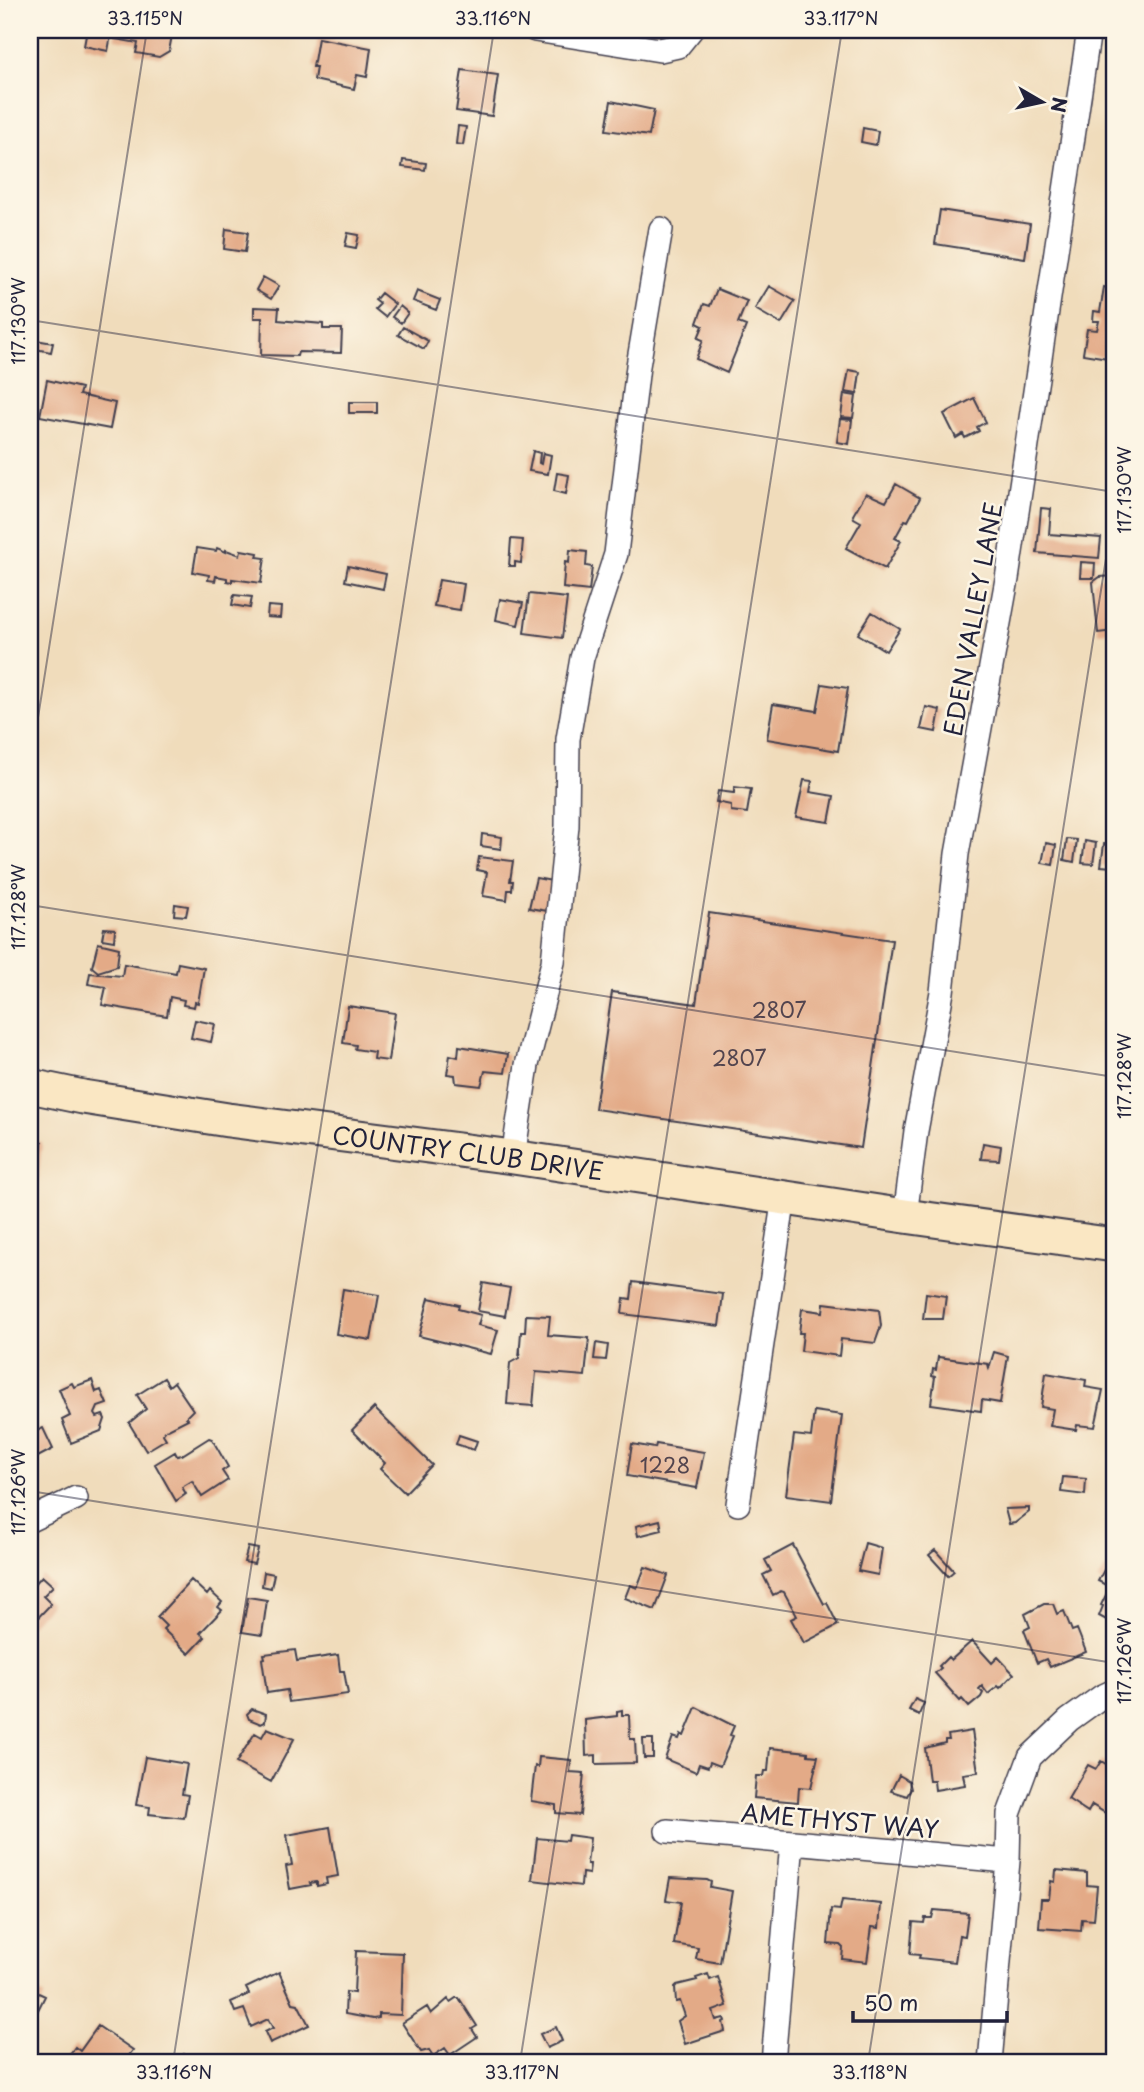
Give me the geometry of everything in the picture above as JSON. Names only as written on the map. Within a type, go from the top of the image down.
[{"type":"street","points":[[535,30],[660,50],[678,46],[691,30]]},
{"type":"street","name":"EDEN VALLEY LANE","points":[[905,1216],[916,1131],[942,992],[958,848],[1007,579],[1089,30]]},
{"type":"street","points":[[513,1157],[527,1065],[553,962],[567,826],[568,739],[582,658],[616,554],[638,366],[661,229]]},
{"type":"street","name":"COUNTRY CLUB DRIVE","points":[[30,1086],[228,1120],[513,1157],[1114,1245]]},
{"type":"street","points":[[738,1504],[784,1197]]},
{"type":"street","points":[[30,1520],[76,1499]]},
{"type":"street","points":[[990,2062],[1009,1814],[1030,1757],[1069,1720],[1114,1691]]},
{"type":"street","name":"AMETHYST WAY","points":[[667,1831],[1007,1861]]},
{"type":"street","points":[[773,2062],[792,1842]]},
{"type":"building","points":[[87,30],[112,30],[108,51],[84,46]]},
{"type":"building","points":[[115,30],[173,30],[169,51],[159,57],[136,53],[138,43],[115,39]]},
{"type":"building","points":[[978,30],[999,30],[999,34]]},
{"type":"building","points":[[318,38],[371,48],[367,77],[357,75],[354,89],[314,80],[316,67],[313,67]]},
{"type":"building","points":[[462,70],[498,75],[492,116],[456,111]]},
{"type":"building","points":[[611,101],[654,110],[649,136],[606,130]]},
{"type":"building","points":[[458,126],[466,127],[463,145],[456,144]]},
{"type":"building","points":[[863,128],[878,131],[876,145],[861,142]]},
{"type":"building","points":[[403,160],[426,163],[425,170],[402,167]]},
{"type":"building","points":[[940,210],[1030,224],[1025,258],[935,244]]},
{"type":"building","points":[[226,229],[248,232],[245,252],[224,249]]},
{"type":"building","points":[[348,233],[359,235],[356,248],[345,246]]},
{"type":"building","points":[[263,277],[279,286],[271,299],[256,290]]},
{"type":"building","points":[[769,286],[795,301],[781,324],[755,309]]},
{"type":"building","points":[[1104,287],[1114,289],[1114,359],[1083,354],[1087,329],[1097,330],[1099,321],[1093,321],[1094,311],[1100,312]]},
{"type":"building","points":[[717,289],[747,301],[738,323],[746,326],[727,373],[696,359],[703,340],[698,338],[703,326],[697,323],[704,304],[710,306]]},
{"type":"building","points":[[417,291],[440,300],[436,310],[413,301]]},
{"type":"building","points":[[381,293],[395,304],[385,317],[375,309],[380,304],[375,300]]},
{"type":"building","points":[[400,306],[408,313],[401,323],[392,317]]},
{"type":"building","points":[[254,307],[279,308],[278,320],[323,324],[323,329],[342,329],[341,353],[261,355],[262,318],[254,318]]},
{"type":"building","points":[[403,327],[428,341],[424,349],[398,335]]},
{"type":"building","points":[[36,340],[53,343],[51,352],[35,349]]},
{"type":"building","points":[[849,370],[860,372],[857,394],[845,392]]},
{"type":"building","points":[[47,380],[81,388],[79,395],[115,403],[110,429],[40,416]]},
{"type":"building","points":[[844,394],[856,396],[853,418],[841,417]]},
{"type":"building","points":[[974,398],[986,422],[977,427],[979,431],[965,438],[963,434],[956,438],[944,414]]},
{"type":"building","points":[[349,402],[377,402],[377,413],[349,413]]},
{"type":"building","points":[[840,419],[852,420],[849,444],[837,442]]},
{"type":"building","points":[[533,451],[540,453],[541,464],[543,453],[551,455],[548,474],[529,471]]},
{"type":"building","points":[[557,473],[569,475],[566,494],[554,491]]},
{"type":"building","points":[[896,484],[920,498],[895,538],[901,541],[885,569],[846,548],[861,522],[853,515],[866,493],[886,502]]},
{"type":"building","points":[[1041,508],[1051,509],[1049,534],[1101,538],[1099,558],[1037,553]]},
{"type":"building","points":[[511,539],[523,540],[521,563],[515,562],[515,566],[509,566]]},
{"type":"building","points":[[197,548],[216,551],[217,548],[240,555],[241,550],[258,553],[257,557],[265,558],[261,583],[232,579],[232,582],[216,576],[215,581],[208,580],[209,575],[193,572]]},
{"type":"building","points":[[570,550],[587,552],[586,566],[592,567],[589,591],[563,588],[565,562],[569,563]]},
{"type":"building","points":[[1081,562],[1095,563],[1094,578],[1080,578]]},
{"type":"building","points":[[348,566],[386,574],[383,589],[345,581]]},
{"type":"building","points":[[1114,576],[1114,631],[1098,633],[1093,582],[1100,577]]},
{"type":"building","points":[[439,580],[464,584],[460,610],[434,606]]},
{"type":"building","points":[[529,594],[567,598],[562,638],[524,633]]},
{"type":"building","points":[[234,595],[252,597],[250,608],[232,605]]},
{"type":"building","points":[[500,599],[523,603],[518,625],[496,620]]},
{"type":"building","points":[[268,606],[281,607],[280,618],[267,617]]},
{"type":"building","points":[[872,612],[900,629],[886,651],[858,634]]},
{"type":"building","points":[[822,684],[848,688],[838,751],[767,739],[773,704],[817,711]]},
{"type":"building","points":[[926,707],[940,710],[936,732],[921,729]]},
{"type":"building","points":[[804,780],[812,781],[810,792],[834,796],[829,822],[796,817]]},
{"type":"building","points":[[734,787],[751,789],[747,813],[731,811],[731,805],[716,802],[718,791],[734,793]]},
{"type":"building","points":[[482,834],[502,837],[501,849],[481,846]]},
{"type":"building","points":[[1067,839],[1077,840],[1074,862],[1064,860]]},
{"type":"building","points":[[1085,841],[1096,843],[1093,864],[1082,863]]},
{"type":"building","points":[[1046,843],[1056,845],[1053,865],[1042,863]]},
{"type":"building","points":[[1104,844],[1114,845],[1112,867],[1101,866]]},
{"type":"building","points":[[479,857],[513,861],[510,881],[513,881],[512,890],[508,890],[507,900],[483,896],[487,872],[477,870]]},
{"type":"building","points":[[536,878],[552,881],[548,911],[529,908]]},
{"type":"building","points":[[175,904],[188,906],[186,916],[174,915]]},
{"type":"building","points":[[709,913],[892,940],[861,1148],[595,1109],[612,992],[696,1004]]},
{"type":"building","points":[[104,928],[115,929],[114,941],[102,939]]},
{"type":"building","points":[[98,943],[119,948],[117,966],[98,972],[92,967]]},
{"type":"building","points":[[178,963],[204,968],[198,1003],[195,1002],[194,1007],[183,1005],[184,1000],[170,997],[167,1016],[102,1005],[106,987],[88,984],[90,973],[122,976],[124,964],[176,973]]},
{"type":"building","points":[[348,1006],[395,1013],[388,1061],[373,1059],[374,1052],[355,1049],[356,1045],[343,1043]]},
{"type":"building","points":[[195,1020],[215,1024],[211,1042],[191,1038]]},
{"type":"building","points":[[459,1046],[508,1054],[505,1073],[485,1071],[481,1086],[456,1083],[455,1075],[447,1074],[450,1055],[458,1057]]},
{"type":"building","points":[[30,1141],[42,1142],[37,1193],[30,1192]]},
{"type":"building","points":[[983,1143],[1001,1146],[999,1160],[981,1159]]},
{"type":"building","points":[[633,1282],[723,1294],[719,1326],[622,1314],[624,1298],[631,1299]]},
{"type":"building","points":[[483,1283],[510,1288],[505,1316],[478,1311]]},
{"type":"building","points":[[343,1289],[379,1295],[371,1340],[336,1334]]},
{"type":"building","points":[[926,1293],[946,1296],[943,1319],[923,1319]]},
{"type":"building","points":[[429,1298],[459,1305],[458,1309],[481,1315],[478,1325],[498,1330],[491,1354],[419,1336]]},
{"type":"building","points":[[824,1303],[879,1310],[881,1326],[875,1343],[841,1339],[839,1356],[801,1351],[803,1333],[799,1333],[802,1309],[823,1312]]},
{"type":"building","points":[[526,1315],[550,1316],[548,1335],[589,1338],[585,1376],[536,1372],[533,1406],[507,1404],[510,1363],[519,1358],[521,1332],[525,1332]]},
{"type":"building","points":[[596,1343],[608,1345],[606,1360],[594,1359]]},
{"type":"building","points":[[994,1352],[1008,1356],[1000,1403],[982,1400],[981,1411],[931,1404],[935,1377],[932,1376],[933,1369],[936,1370],[938,1357],[988,1364],[989,1368]]},
{"type":"building","points":[[1046,1373],[1086,1380],[1085,1387],[1103,1390],[1095,1427],[1077,1425],[1076,1430],[1050,1426],[1053,1409],[1041,1407]]},
{"type":"building","points":[[164,1378],[169,1386],[174,1382],[193,1410],[186,1417],[188,1419],[166,1430],[163,1434],[166,1439],[146,1451],[129,1423],[146,1409],[137,1395]]},
{"type":"building","points":[[92,1380],[96,1392],[101,1390],[107,1404],[98,1407],[95,1414],[97,1417],[103,1415],[105,1419],[101,1431],[71,1443],[62,1420],[70,1416],[59,1389],[72,1383],[74,1387]]},
{"type":"building","points":[[374,1408],[432,1465],[405,1493],[380,1469],[385,1463],[352,1430]]},
{"type":"building","points":[[814,1411],[842,1415],[831,1501],[786,1495],[794,1435],[811,1437]]},
{"type":"building","points":[[30,1417],[37,1431],[43,1428],[53,1449],[30,1461]]},
{"type":"building","points":[[459,1435],[477,1441],[474,1450],[456,1444]]},
{"type":"building","points":[[209,1438],[228,1467],[222,1471],[228,1480],[202,1497],[192,1481],[182,1487],[186,1494],[176,1501],[155,1464],[175,1452],[177,1456],[182,1455]]},
{"type":"building","points":[[632,1444],[655,1448],[656,1444],[704,1452],[697,1488],[627,1476]]},
{"type":"building","points":[[1063,1477],[1086,1479],[1085,1495],[1061,1492]]},
{"type":"building","points":[[1029,1508],[1029,1512],[1015,1523],[1009,1524],[1005,1509]]},
{"type":"building","points":[[660,1520],[662,1530],[638,1536],[636,1526]]},
{"type":"building","points":[[865,1543],[882,1548],[878,1575],[858,1571]]},
{"type":"building","points":[[793,1545],[838,1625],[804,1643],[791,1619],[797,1616],[784,1592],[773,1595],[763,1575],[771,1571],[765,1560]]},
{"type":"building","points":[[248,1547],[258,1549],[254,1564],[244,1562]]},
{"type":"building","points":[[935,1550],[954,1571],[948,1576],[929,1555]]},
{"type":"building","points":[[645,1567],[668,1575],[655,1610],[625,1598],[630,1585],[637,1588]]},
{"type":"building","points":[[1105,1568],[1114,1573],[1114,1624],[1099,1616],[1110,1587],[1098,1581]]},
{"type":"building","points":[[264,1572],[274,1574],[271,1588],[262,1586]]},
{"type":"building","points":[[42,1576],[53,1586],[43,1596],[51,1604],[30,1626],[30,1583],[33,1586]]},
{"type":"building","points":[[191,1580],[207,1595],[210,1591],[222,1602],[218,1607],[222,1610],[200,1633],[205,1637],[189,1654],[163,1629],[166,1626],[157,1617]]},
{"type":"building","points":[[248,1597],[267,1600],[262,1635],[242,1632]]},
{"type":"building","points":[[1044,1604],[1053,1604],[1057,1614],[1064,1611],[1072,1631],[1077,1629],[1086,1652],[1050,1667],[1046,1659],[1037,1663],[1024,1630],[1030,1627],[1025,1614]]},
{"type":"building","points":[[972,1641],[992,1663],[998,1657],[1014,1674],[1000,1688],[998,1686],[988,1694],[982,1686],[979,1689],[983,1693],[981,1697],[969,1707],[962,1699],[960,1701],[935,1673],[948,1657],[951,1660]]},
{"type":"building","points":[[295,1650],[297,1661],[338,1655],[348,1694],[289,1702],[287,1690],[267,1693],[262,1659],[265,1658],[264,1654]]},
{"type":"building","points":[[915,1699],[924,1703],[919,1715],[909,1710]]},
{"type":"building","points":[[696,1707],[734,1726],[730,1735],[733,1736],[720,1766],[710,1762],[708,1767],[699,1764],[696,1772],[665,1759],[673,1737],[679,1739],[681,1734],[684,1736]]},
{"type":"building","points":[[252,1709],[266,1714],[265,1722],[261,1724],[249,1719],[247,1714]]},
{"type":"building","points":[[622,1710],[622,1715],[629,1715],[630,1739],[635,1739],[636,1763],[596,1764],[596,1755],[586,1756],[585,1720],[617,1716],[617,1711]]},
{"type":"building","points":[[267,1728],[294,1739],[271,1782],[236,1763],[255,1733],[262,1737]]},
{"type":"building","points":[[972,1731],[978,1772],[963,1774],[965,1785],[935,1790],[934,1781],[929,1781],[925,1748],[945,1743],[945,1740],[949,1740],[948,1735]]},
{"type":"building","points":[[643,1739],[653,1739],[653,1758],[644,1758]]},
{"type":"building","points":[[770,1748],[808,1752],[808,1755],[818,1756],[811,1788],[799,1787],[798,1802],[754,1798],[756,1776],[763,1776],[764,1771],[768,1771]]},
{"type":"building","points":[[145,1757],[187,1764],[182,1794],[188,1795],[184,1818],[149,1814],[150,1807],[136,1805]]},
{"type":"building","points":[[539,1757],[571,1760],[570,1772],[584,1773],[580,1815],[556,1813],[556,1805],[531,1801],[535,1766],[538,1767]]},
{"type":"building","points":[[1101,1761],[1114,1769],[1112,1817],[1092,1805],[1088,1812],[1068,1799],[1088,1765],[1096,1769]]},
{"type":"building","points":[[899,1775],[909,1781],[911,1789],[907,1796],[891,1791]]},
{"type":"building","points":[[330,1827],[338,1876],[326,1878],[327,1884],[317,1886],[317,1882],[290,1889],[286,1866],[292,1865],[287,1835]]},
{"type":"building","points":[[568,1835],[590,1838],[587,1864],[590,1864],[589,1874],[582,1873],[581,1886],[532,1880],[537,1838],[567,1841]]},
{"type":"building","points":[[1056,1870],[1087,1873],[1087,1885],[1097,1886],[1094,1920],[1082,1919],[1081,1931],[1039,1928],[1041,1899],[1049,1899],[1051,1881],[1055,1882]]},
{"type":"building","points":[[670,1878],[707,1880],[711,1882],[710,1887],[732,1891],[720,1963],[696,1959],[698,1948],[674,1944],[681,1902],[666,1900]]},
{"type":"building","points":[[842,1900],[881,1904],[879,1928],[872,1927],[867,1962],[842,1959],[843,1948],[840,1945],[828,1944],[831,1909],[840,1910]]},
{"type":"building","points":[[934,1910],[968,1913],[965,1936],[959,1935],[955,1962],[919,1958],[920,1955],[910,1954],[913,1922],[924,1923],[925,1918],[932,1918]]},
{"type":"building","points":[[356,1951],[403,1953],[401,2015],[379,2014],[379,2018],[373,2019],[345,2014],[346,1992],[354,1993]]},
{"type":"building","points":[[279,1972],[293,2003],[298,2004],[309,2025],[270,2043],[265,2032],[273,2028],[268,2019],[251,2027],[244,2009],[235,2012],[231,2002],[249,1994],[246,1988]]},
{"type":"building","points":[[708,1974],[710,1980],[718,1977],[727,2006],[713,2011],[716,2020],[724,2018],[725,2031],[685,2044],[678,2021],[685,2016],[680,2001],[676,2002],[675,1987]]},
{"type":"building","points":[[30,1989],[45,1996],[30,2026]]},
{"type":"building","points":[[459,1998],[477,2026],[472,2029],[477,2037],[450,2055],[445,2048],[433,2056],[429,2050],[421,2052],[402,2023],[427,2007],[431,2014],[448,1999],[450,2002]]},
{"type":"building","points":[[98,2026],[133,2050],[124,2062],[64,2062],[75,2047],[80,2051]]},
{"type":"building","points":[[556,2027],[562,2041],[547,2048],[540,2034]]},
{"type":"building","points":[[184,2054],[193,2062],[176,2062]]},
{"type":"building","points":[[1057,2056],[1089,2059],[1089,2062],[1057,2062]]}]
